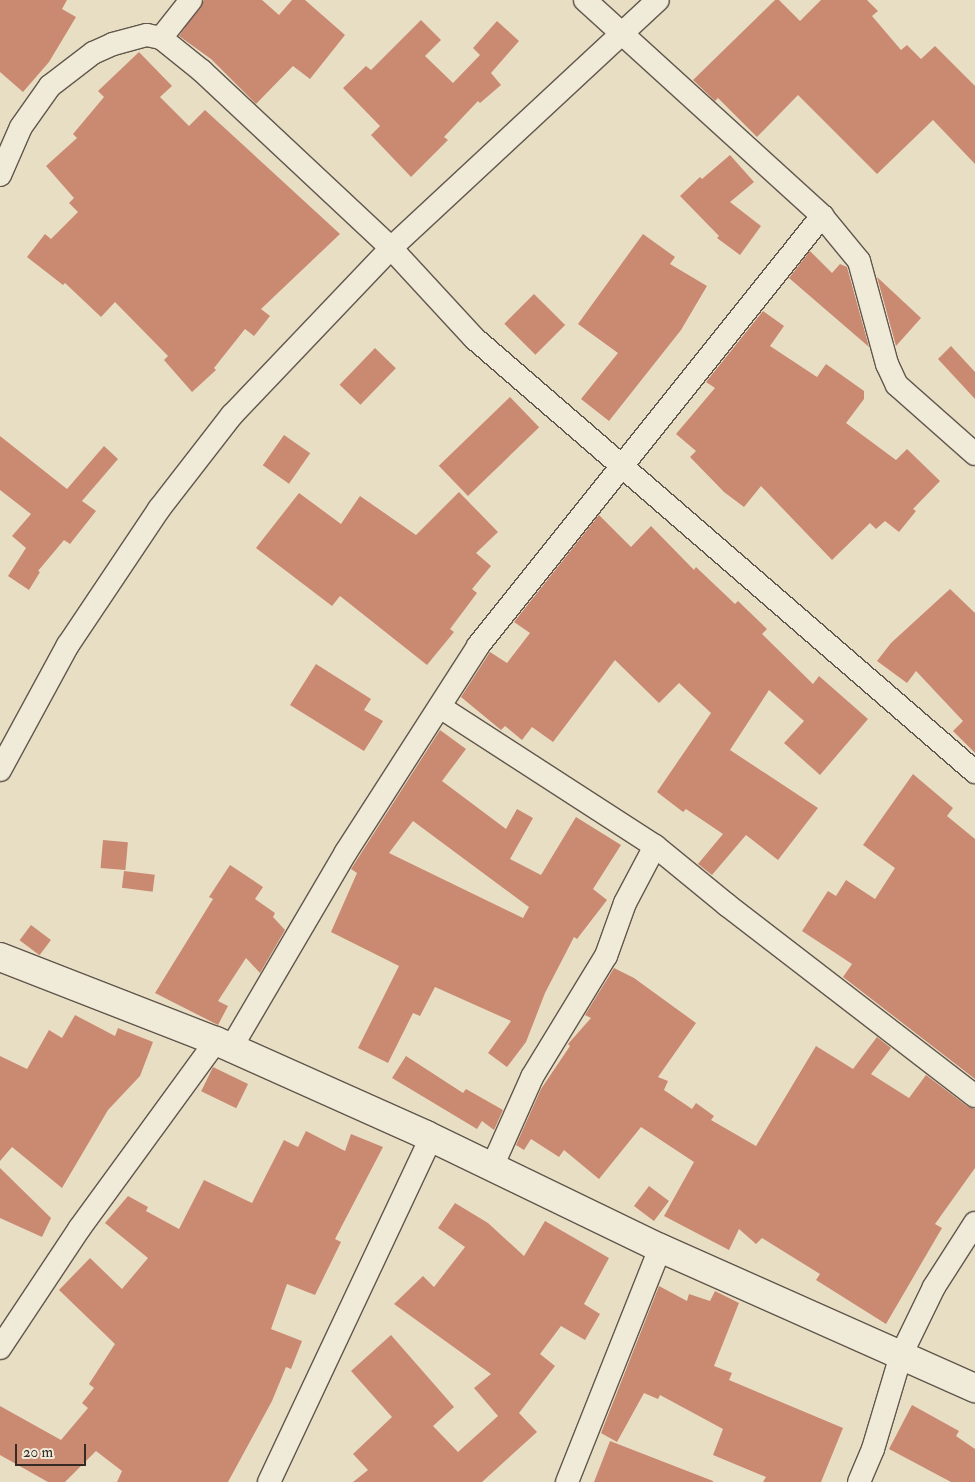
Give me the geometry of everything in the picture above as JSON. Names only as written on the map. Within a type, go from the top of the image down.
[{"type":"street","points":[[161,38],[191,0]]},
{"type":"street","points":[[585,0],[822,216],[859,261],[887,364],[897,385],[975,454]]},
{"type":"street","points":[[0,770],[68,645],[159,509],[232,416],[391,248],[658,0]]},
{"type":"street","points":[[0,175],[21,127],[50,86],[93,53],[113,44],[148,35],[161,38],[202,71],[391,248],[474,338],[621,468],[975,772]]},
{"type":"street","points":[[0,1348],[79,1228],[223,1044],[478,646],[822,216]]},
{"type":"street","points":[[440,707],[655,846],[727,905],[975,1096]]},
{"type":"street","points":[[492,1167],[532,1077],[606,956],[625,903],[655,846]]},
{"type":"street","points":[[0,957],[223,1044],[431,1137],[660,1248],[975,1388]]},
{"type":"street","points":[[269,1482],[431,1137]]},
{"type":"street","points":[[859,1482],[873,1449],[902,1355],[934,1287],[975,1223]]},
{"type":"street","points":[[567,1482],[660,1248]]},
{"type":"building","points":[[0,0],[67,0],[62,9],[76,17],[49,62],[23,92],[0,72]]},
{"type":"building","points":[[204,0],[262,0],[279,15],[292,0],[305,0],[345,35],[310,79],[293,66],[256,104],[211,59],[179,36]]},
{"type":"building","points":[[775,0],[779,0],[800,21],[821,0],[867,0],[878,11],[872,16],[901,50],[907,45],[921,59],[935,46],[975,86],[975,164],[933,120],[877,174],[798,95],[757,137],[718,98],[715,101],[693,80]]},
{"type":"building","points":[[421,20],[441,40],[425,56],[453,83],[480,55],[473,48],[497,21],[519,41],[491,73],[501,85],[480,103],[478,101],[444,137],[448,140],[411,177],[371,135],[380,126],[343,88],[366,66],[371,70]]},
{"type":"building","points":[[139,52],[172,86],[160,97],[189,126],[205,110],[340,234],[261,309],[270,316],[254,336],[245,329],[214,368],[216,370],[192,392],[164,360],[168,356],[115,302],[101,317],[65,283],[63,285],[27,257],[45,234],[51,239],[78,212],[69,203],[74,198],[46,166],[77,138],[73,134],[104,97],[98,91]]},
{"type":"building","points":[[730,155],[754,182],[730,202],[761,226],[740,255],[717,238],[719,236],[680,196],[700,177],[702,179]]},
{"type":"building","points":[[643,234],[675,257],[670,264],[707,286],[681,330],[609,421],[581,399],[618,353],[578,324]]},
{"type":"building","points":[[810,251],[832,273],[840,264],[847,267],[869,347],[789,278]]},
{"type":"building","points":[[877,277],[921,318],[896,346]]},
{"type":"building","points":[[534,294],[565,325],[535,355],[504,324]]},
{"type":"building","points":[[763,311],[784,326],[770,346],[817,377],[826,364],[864,391],[864,399],[846,423],[896,460],[907,449],[940,481],[913,509],[916,511],[899,532],[885,521],[876,529],[870,523],[832,560],[761,486],[744,507],[724,492],[690,457],[696,451],[676,434],[715,388],[706,382]]},
{"type":"building","points":[[951,346],[975,372],[975,399],[938,359]]},
{"type":"building","points":[[375,348],[396,368],[360,405],[340,385]]},
{"type":"building","points":[[510,397],[539,427],[468,496],[439,466]]},
{"type":"building","points":[[284,435],[310,453],[289,484],[263,465]]},
{"type":"building","points":[[0,436],[67,489],[104,446],[118,459],[82,501],[96,511],[70,544],[64,540],[38,571],[40,572],[29,590],[8,576],[26,548],[12,536],[31,514],[0,490]]},
{"type":"building","points":[[459,492],[498,532],[476,553],[491,566],[472,589],[477,593],[450,629],[454,632],[427,665],[340,596],[332,606],[256,548],[299,493],[341,524],[360,496],[416,535]]},
{"type":"building","points":[[599,515],[631,547],[651,526],[694,570],[696,567],[735,604],[738,601],[767,629],[762,634],[813,684],[819,676],[868,719],[820,775],[784,743],[804,721],[769,690],[730,750],[818,808],[778,860],[746,835],[712,875],[698,864],[723,834],[686,809],[683,812],[657,792],[711,713],[679,683],[659,703],[615,660],[553,742],[532,727],[522,740],[505,726],[501,730],[461,697],[490,652],[507,663],[530,633],[514,622]]},
{"type":"building","points":[[950,589],[975,613],[975,753],[953,731],[963,721],[916,671],[907,683],[877,661],[891,643]]},
{"type":"building","points":[[316,664],[371,699],[364,710],[383,721],[364,751],[290,705]]},
{"type":"building","points":[[440,730],[466,749],[442,781],[506,829],[517,809],[533,818],[510,859],[541,875],[576,817],[621,845],[593,889],[607,900],[577,939],[574,937],[545,993],[526,1042],[507,1067],[488,1053],[511,1021],[435,987],[420,1016],[413,1013],[388,1063],[358,1048],[399,966],[331,932],[357,873],[351,869]],"holes":[[[413,821],[529,907],[523,918],[389,853]]]},
{"type":"building","points":[[913,774],[953,808],[947,816],[975,839],[975,1079],[843,977],[852,964],[802,931],[828,891],[836,896],[846,880],[875,899],[895,868],[863,845]]},
{"type":"building","points":[[103,840],[128,842],[125,870],[101,868]]},
{"type":"building","points":[[230,865],[263,887],[255,899],[275,913],[273,917],[285,930],[260,973],[246,958],[218,1001],[228,1006],[218,1025],[155,993],[213,899],[209,897]]},
{"type":"building","points":[[124,871],[155,875],[153,892],[122,888]]},
{"type":"building","points":[[31,925],[51,940],[40,955],[20,940]]},
{"type":"building","points":[[614,968],[634,978],[696,1023],[658,1077],[668,1081],[664,1090],[692,1109],[696,1103],[714,1116],[711,1120],[756,1146],[816,1046],[853,1069],[877,1037],[891,1048],[871,1074],[909,1098],[926,1075],[967,1106],[975,1109],[975,1168],[935,1224],[942,1228],[886,1324],[816,1280],[820,1274],[762,1238],[756,1244],[739,1229],[729,1250],[664,1216],[694,1162],[641,1127],[599,1179],[564,1150],[559,1157],[531,1139],[524,1150],[516,1145],[541,1089],[570,1046],[568,1044],[591,1018],[585,1015]]},
{"type":"building","points":[[75,1015],[115,1036],[118,1028],[153,1042],[140,1076],[108,1110],[62,1188],[12,1147],[0,1161],[0,1056],[27,1069],[49,1030],[62,1038]]},
{"type":"building","points":[[406,1056],[463,1093],[466,1089],[503,1110],[494,1130],[482,1121],[477,1129],[392,1078]]},
{"type":"building","points":[[213,1067],[248,1084],[236,1108],[201,1091]]},
{"type":"building","points":[[306,1131],[345,1151],[351,1134],[383,1147],[335,1239],[341,1242],[315,1295],[287,1284],[271,1329],[302,1341],[291,1369],[286,1367],[272,1401],[228,1482],[117,1482],[122,1471],[96,1451],[65,1482],[48,1482],[0,1455],[0,1406],[61,1440],[88,1408],[82,1403],[94,1388],[89,1384],[115,1344],[59,1290],[90,1258],[122,1289],[148,1258],[105,1223],[128,1196],[148,1207],[146,1211],[179,1229],[204,1180],[252,1203],[284,1140],[298,1147]]},
{"type":"building","points":[[0,1168],[51,1218],[42,1237],[0,1218]]},
{"type":"building","points":[[649,1186],[669,1201],[654,1221],[634,1206]]},
{"type":"building","points":[[455,1203],[488,1223],[524,1256],[545,1221],[609,1258],[584,1304],[600,1314],[585,1340],[561,1326],[540,1354],[555,1366],[519,1413],[537,1432],[482,1482],[353,1482],[368,1470],[353,1454],[392,1417],[351,1371],[391,1335],[454,1407],[433,1426],[458,1452],[498,1416],[474,1388],[491,1374],[394,1304],[423,1276],[434,1287],[465,1247],[438,1228]]},
{"type":"building","points":[[659,1286],[687,1301],[689,1294],[710,1301],[715,1291],[739,1303],[714,1366],[732,1373],[729,1380],[843,1428],[821,1482],[763,1482],[766,1477],[713,1455],[723,1429],[660,1395],[658,1399],[644,1393],[617,1442],[601,1433]]},
{"type":"building","points":[[912,1405],[959,1431],[956,1436],[975,1449],[975,1482],[951,1482],[889,1449]]},
{"type":"building","points":[[610,1441],[713,1481],[713,1482],[594,1482]]}]
